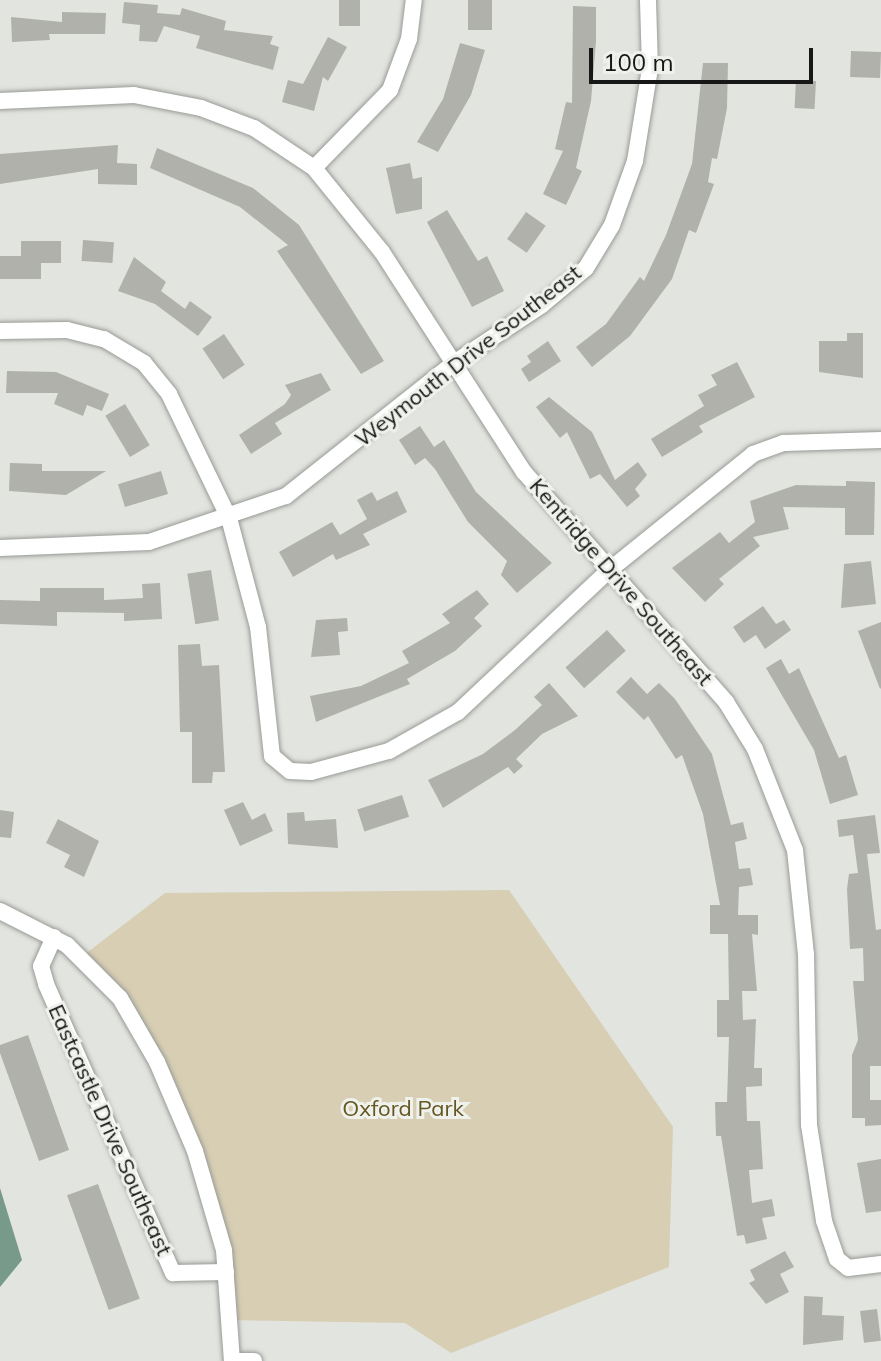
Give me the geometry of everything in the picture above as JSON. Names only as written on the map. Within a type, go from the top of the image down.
[{"type":"street","points":[[314,168],[390,90],[409,39],[414,0]]},
{"type":"street","name":"Weymouth Drive Southeast","points":[[0,548],[149,542],[229,518],[286,496],[451,365],[586,268],[612,225],[646,113],[648,0]]},
{"type":"street","name":"Kentridge Drive Southeast","points":[[0,101],[134,95],[201,108],[254,128],[314,168],[382,252],[451,365],[524,472],[607,572],[701,671],[743,727],[795,850],[806,954],[814,1173],[832,1247],[848,1268],[881,1264]]},
{"type":"street","points":[[0,331],[67,330],[104,339],[144,363],[190,427],[229,518],[258,627],[278,767],[311,772],[420,736],[488,686],[607,572],[753,454],[784,443],[881,440]]},
{"type":"street","points":[[0,911],[54,937],[120,998],[157,1062],[195,1151],[226,1272],[232,1361],[254,1361]]},
{"type":"street","name":"Eastcastle Drive Southeast","points":[[54,937],[41,966],[46,984],[173,1273],[226,1272]]},
{"type":"green space","name":"Oxford Park","points":[[509,890],[673,1127],[669,1267],[451,1353],[405,1323],[231,1320],[226,1272],[195,1151],[120,998],[80,958],[165,893]]},
{"type":"shaded area","points":[[0,1188],[22,1260],[0,1287]]},
{"type":"building","points":[[339,0],[360,0],[360,26],[339,26]]},
{"type":"building","points":[[468,0],[492,0],[492,30],[468,30]]},
{"type":"building","points":[[124,2],[158,5],[157,13],[180,15],[182,8],[226,21],[224,30],[273,36],[270,44],[279,47],[273,70],[196,48],[200,36],[164,26],[157,42],[139,41],[140,25],[122,23]]},
{"type":"building","points":[[573,6],[596,7],[596,41],[591,101],[576,168],[582,171],[566,205],[543,194],[563,151],[555,149],[566,102],[572,103]]},
{"type":"building","points":[[62,12],[106,13],[105,34],[49,34],[50,40],[12,42],[11,17],[62,22]]},
{"type":"building","points":[[328,37],[347,47],[328,81],[323,77],[314,111],[282,102],[288,80],[303,84]]},
{"type":"building","points":[[460,43],[485,50],[471,95],[438,152],[417,142],[443,99]]},
{"type":"building","points":[[851,51],[881,52],[880,78],[850,77]]},
{"type":"building","points":[[703,63],[728,63],[727,108],[717,159],[712,158],[708,182],[714,184],[696,233],[689,230],[672,279],[630,336],[592,367],[576,347],[606,324],[640,277],[644,281],[666,235],[692,164]]},
{"type":"building","points":[[796,80],[816,81],[815,109],[795,108]]},
{"type":"building","points":[[118,145],[117,163],[137,164],[137,185],[98,184],[98,169],[0,184],[0,154]]},
{"type":"building","points":[[157,148],[253,188],[299,225],[384,361],[361,374],[277,251],[288,245],[240,207],[150,168]]},
{"type":"building","points":[[410,163],[413,179],[422,177],[422,209],[396,214],[386,168]]},
{"type":"building","points":[[447,210],[478,261],[487,256],[504,291],[472,307],[427,222]]},
{"type":"building","points":[[526,212],[546,226],[527,253],[507,239]]},
{"type":"building","points":[[83,240],[114,242],[112,263],[82,261]]},
{"type":"building","points":[[21,241],[61,241],[61,263],[41,263],[41,279],[0,279],[0,256],[21,256]]},
{"type":"building","points":[[134,257],[166,282],[161,291],[185,309],[190,301],[212,317],[198,336],[155,304],[118,291]]},
{"type":"building","points":[[847,333],[863,333],[863,378],[819,372],[819,341],[847,341]]},
{"type":"building","points":[[224,334],[245,365],[223,379],[202,349]]},
{"type":"building","points":[[548,341],[561,361],[529,382],[521,369],[531,362],[527,356]]},
{"type":"building","points":[[737,362],[755,397],[699,426],[703,432],[662,457],[651,439],[704,406],[698,395],[717,385],[711,375]]},
{"type":"building","points":[[7,371],[56,372],[109,394],[102,411],[87,405],[83,416],[54,404],[58,393],[6,393]]},
{"type":"building","points":[[321,373],[331,390],[275,423],[282,434],[251,454],[239,435],[285,404],[291,395],[285,385]]},
{"type":"building","points":[[549,397],[592,432],[615,480],[638,462],[647,475],[635,489],[640,496],[627,507],[600,474],[590,479],[567,432],[560,438],[536,407]]},
{"type":"building","points":[[125,404],[150,445],[130,457],[105,416]]},
{"type":"building","points":[[420,426],[434,447],[444,440],[476,492],[552,563],[517,593],[501,575],[507,561],[468,522],[435,469],[425,458],[415,465],[399,440]]},
{"type":"building","points":[[10,463],[42,464],[42,471],[106,471],[66,495],[9,491]]},
{"type":"building","points":[[161,471],[168,494],[125,507],[118,484]]},
{"type":"building","points":[[846,481],[875,482],[874,535],[845,535],[845,508],[783,507],[789,529],[753,537],[760,546],[719,579],[724,584],[705,602],[672,568],[720,532],[729,543],[755,522],[750,501],[796,485],[846,486]]},
{"type":"building","points":[[397,491],[407,512],[363,534],[370,545],[336,560],[333,554],[293,577],[279,552],[332,522],[340,535],[367,519],[357,500],[372,492],[377,501]]},
{"type":"building","points":[[871,561],[876,604],[841,608],[844,564]]},
{"type":"building","points":[[211,570],[219,620],[195,624],[187,574]]},
{"type":"building","points":[[160,583],[162,619],[124,621],[124,613],[57,612],[57,626],[0,624],[0,600],[40,601],[40,588],[104,588],[104,600],[143,598],[142,584]]},
{"type":"building","points":[[477,590],[489,604],[474,618],[482,626],[455,651],[407,679],[410,684],[316,722],[310,696],[361,686],[409,663],[402,651],[450,623],[442,614]]},
{"type":"building","points":[[763,606],[776,624],[784,620],[791,630],[765,649],[756,635],[744,643],[733,627]]},
{"type":"building","points":[[347,618],[348,631],[338,632],[340,655],[311,657],[316,620]]},
{"type":"building","points":[[881,622],[881,688],[880,689],[858,631]]},
{"type":"building","points":[[607,630],[626,651],[584,688],[565,667]]},
{"type":"building","points":[[200,644],[202,666],[219,665],[225,772],[213,772],[212,783],[192,783],[192,732],[180,732],[178,645]]},
{"type":"building","points":[[781,659],[789,674],[799,668],[839,758],[846,755],[858,795],[830,804],[814,750],[766,668]]},
{"type":"building","points":[[631,677],[647,694],[659,683],[675,699],[712,754],[731,825],[743,822],[747,839],[735,842],[739,869],[750,868],[753,885],[739,887],[738,915],[758,915],[758,935],[752,934],[757,991],[742,991],[743,1020],[756,1019],[754,1068],[762,1068],[762,1086],[746,1087],[747,1121],[760,1121],[763,1169],[749,1170],[752,1203],[772,1199],[775,1216],[762,1218],[767,1239],[746,1244],[744,1235],[737,1236],[721,1136],[716,1136],[715,1102],[727,1102],[729,1037],[717,1037],[717,1000],[729,1000],[728,934],[710,934],[710,905],[720,905],[703,814],[682,755],[676,759],[648,716],[644,720],[616,692]]},
{"type":"building","points":[[549,683],[578,716],[542,734],[516,759],[523,766],[514,774],[508,767],[443,808],[428,780],[483,754],[515,730],[542,705],[534,697]]},
{"type":"building","points":[[402,795],[409,817],[364,831],[357,810]]},
{"type":"building","points":[[243,802],[252,820],[265,813],[273,831],[240,846],[224,810]]},
{"type":"building","points":[[0,810],[14,812],[11,838],[0,837]]},
{"type":"building","points":[[304,812],[305,821],[336,819],[338,848],[288,844],[287,813]]},
{"type":"building","points":[[875,815],[880,853],[867,854],[876,930],[881,929],[881,1066],[870,1066],[870,1100],[881,1100],[881,1125],[865,1126],[865,1118],[852,1118],[852,1055],[858,1040],[853,981],[864,981],[863,948],[850,949],[847,889],[849,874],[858,873],[853,835],[839,837],[837,820]]},
{"type":"building","points":[[58,819],[99,841],[84,877],[64,867],[70,855],[46,843]]},
{"type":"building","points":[[28,1035],[69,1150],[39,1161],[0,1053],[0,1045]]},
{"type":"building","points":[[881,1159],[881,1211],[866,1213],[857,1163]]},
{"type":"building","points":[[98,1184],[140,1299],[109,1310],[67,1195]]},
{"type":"building","points":[[785,1251],[794,1267],[780,1274],[789,1292],[766,1304],[749,1283],[755,1280],[750,1270]]},
{"type":"building","points":[[804,1296],[823,1297],[822,1315],[844,1316],[843,1340],[803,1345]]},
{"type":"building","points":[[877,1309],[881,1341],[864,1343],[860,1311]]}]
